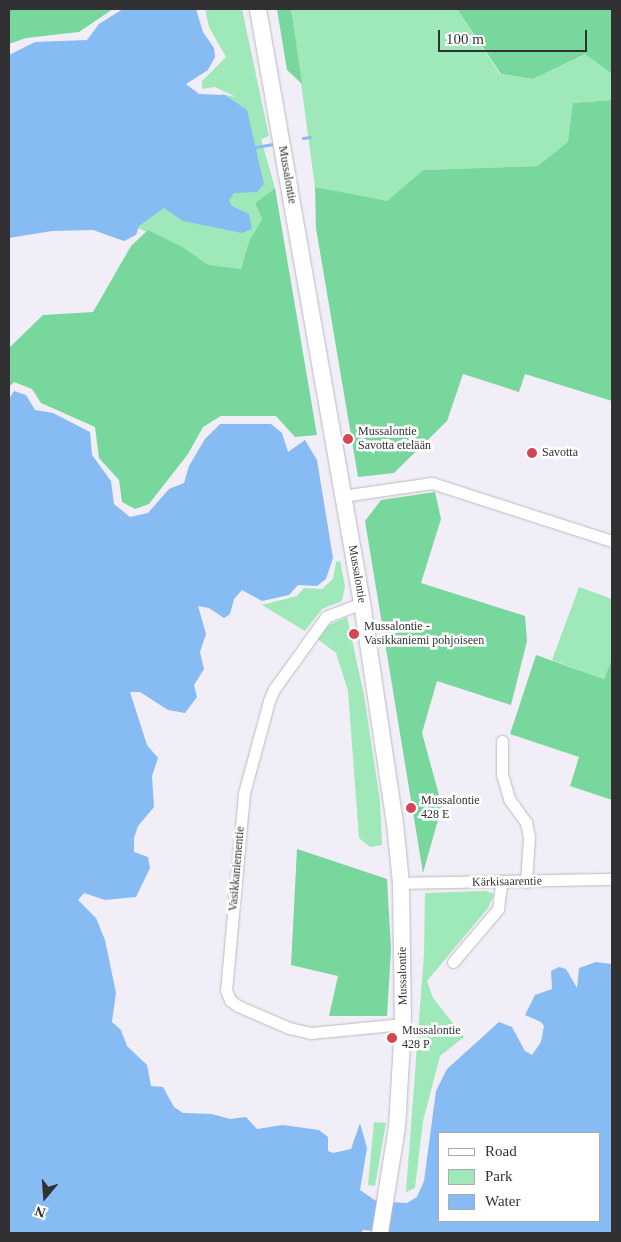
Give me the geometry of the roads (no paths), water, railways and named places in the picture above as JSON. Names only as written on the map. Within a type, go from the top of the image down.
[{"type":"main road","name":"Mussalontie","points":[[258,9],[362,603],[386,750],[401,883],[403,1024],[397,1127],[380,1233]]},
{"type":"street","points":[[342,496],[432,483],[612,541]]},
{"type":"street","name":"Vasikkaniementie","points":[[362,603],[326,617],[268,701],[244,793],[226,990],[230,1000],[238,1006],[289,1028],[311,1033],[403,1024]]},
{"type":"street","points":[[502,741],[502,774],[509,799],[526,822],[529,837],[526,882]]},
{"type":"street","name":"Kärkisaarentie","points":[[401,883],[501,883],[612,879]]},
{"type":"street","points":[[453,962],[498,909],[501,883]]},
{"type":"water","points":[[123,9],[196,9],[203,32],[214,48],[215,57],[208,70],[186,84],[199,94],[225,95],[247,110],[264,184],[257,192],[234,193],[229,200],[232,206],[249,214],[252,229],[242,233],[183,221],[164,208],[139,226],[136,235],[124,241],[93,230],[52,231],[9,238],[9,55],[35,42],[87,40],[99,24]]},
{"type":"water","points":[[14,391],[26,395],[35,410],[53,413],[90,432],[92,455],[111,481],[114,504],[130,517],[148,513],[169,489],[184,483],[189,466],[205,439],[220,424],[271,424],[282,433],[288,452],[305,440],[317,460],[333,558],[326,579],[317,586],[298,585],[289,595],[262,601],[242,590],[234,599],[230,614],[224,618],[209,608],[198,606],[206,634],[200,652],[204,669],[194,685],[197,697],[185,713],[168,710],[140,692],[130,692],[147,745],[158,758],[152,776],[154,807],[138,826],[134,838],[134,852],[148,857],[150,868],[136,897],[105,900],[84,893],[78,900],[96,918],[105,940],[116,993],[112,1022],[121,1030],[127,1046],[147,1065],[151,1086],[163,1087],[174,1107],[183,1113],[212,1114],[230,1119],[246,1117],[257,1129],[283,1125],[319,1130],[328,1137],[328,1151],[333,1153],[351,1149],[360,1123],[367,1148],[360,1190],[376,1201],[407,1203],[417,1197],[424,1181],[436,1091],[447,1069],[499,1022],[512,1027],[525,1051],[532,1055],[541,1042],[544,1026],[541,1022],[525,1015],[535,995],[552,989],[551,971],[559,967],[566,969],[577,988],[579,968],[596,962],[612,964],[612,1233],[393,1233],[363,1230],[361,1233],[9,1233],[9,399]]},
{"type":"waterway","points":[[303,138],[310,137]]},
{"type":"waterway","points":[[256,147],[273,144]]},
{"type":"place","name":"Mussalontie Savotta etelään","points":[[348,439]]},
{"type":"place","name":"Savotta","points":[[532,453]]},
{"type":"place","name":"Mussalontie - Vasikkaniemi pohjoiseen","points":[[354,634]]},
{"type":"place","name":"Mussalontie 428 E","points":[[411,808]]},
{"type":"place","name":"Mussalontie 428 P","points":[[392,1038]]}]
